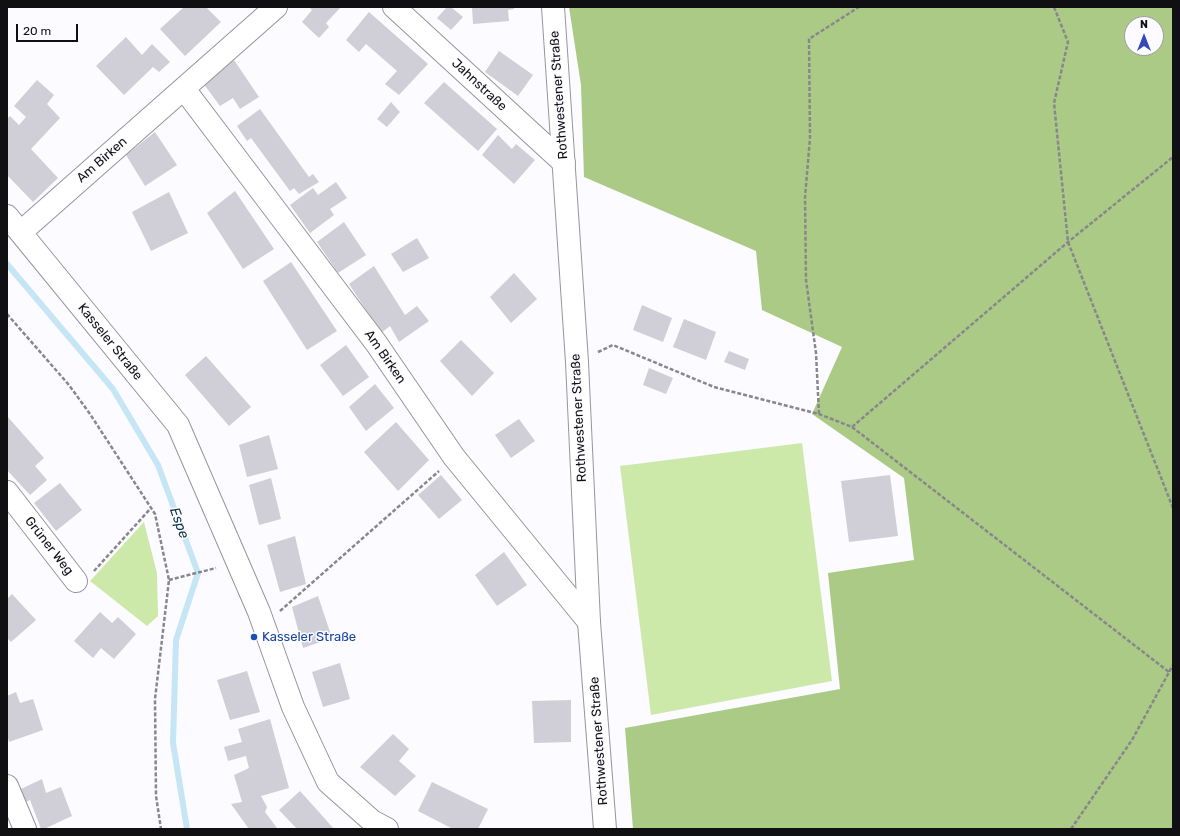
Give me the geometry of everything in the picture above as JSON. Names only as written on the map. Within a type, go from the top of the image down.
[{"type":"street","name":"Am Birken","points":[[21,232],[276,7]]},
{"type":"street","name":"Jahnstraße","points":[[394,7],[564,163]]},
{"type":"street","name":"Rothwestener Straße","points":[[553,7],[577,362],[589,622],[605,829]]},
{"type":"street","name":"Am Birken","points":[[184,88],[376,343],[454,457],[589,622]]},
{"type":"street","name":"Kasseler Straße","points":[[7,216],[178,425],[264,625],[293,707],[328,782],[372,821],[387,829]]},
{"type":"street","name":"Grüner Weg","points":[[7,492],[76,581]]},
{"type":"street","points":[[7,786],[25,829]]},
{"type":"path","points":[[819,414],[816,353],[806,280],[805,197],[810,138],[809,39],[859,7]]},
{"type":"path","points":[[1054,7],[1068,42],[1054,103],[1068,242],[1173,508]]},
{"type":"path","points":[[852,427],[1068,242],[1173,157]]},
{"type":"path","points":[[7,314],[73,391],[155,514],[168,580],[155,699],[156,796],[161,829]]},
{"type":"path","points":[[577,362],[613,345],[714,387],[819,414],[852,427],[1169,672]]},
{"type":"path","points":[[264,625],[454,457]]},
{"type":"path","points":[[76,581],[96,571],[151,508]]},
{"type":"path","points":[[168,580],[211,569]]},
{"type":"path","points":[[1071,829],[1132,740],[1173,665]]},
{"type":"green space","points":[[569,7],[1173,7],[1173,829],[633,829],[625,728],[840,689],[828,573],[914,560],[904,478],[812,414],[842,347],[762,310],[756,251],[584,177],[581,85]]},
{"type":"green space","points":[[802,443],[832,681],[651,715],[620,466]]},
{"type":"green space","points":[[144,522],[157,573],[158,616],[147,626],[90,581]]},
{"type":"building","points":[[184,7],[206,7],[221,22],[185,56],[160,29]]},
{"type":"building","points":[[309,7],[341,7],[326,23],[329,27],[319,38],[302,22],[312,10]]},
{"type":"building","points":[[447,7],[451,7],[463,17],[451,30],[437,18]]},
{"type":"building","points":[[472,7],[514,7],[514,9],[508,10],[509,21],[473,24]]},
{"type":"building","points":[[369,12],[428,64],[399,95],[385,84],[397,71],[366,44],[359,52],[346,40]]},
{"type":"building","points":[[126,37],[142,55],[152,44],[170,62],[159,72],[153,67],[124,95],[96,66]]},
{"type":"building","points":[[499,51],[533,75],[518,96],[485,72]]},
{"type":"building","points":[[234,60],[259,97],[240,109],[233,98],[220,106],[203,83]]},
{"type":"building","points":[[37,80],[54,95],[47,104],[60,118],[31,149],[58,178],[33,202],[7,175],[7,119],[10,116],[19,125],[26,117],[14,106]]},
{"type":"building","points":[[444,82],[497,129],[478,151],[424,103]]},
{"type":"building","points":[[391,102],[400,112],[387,127],[377,119]]},
{"type":"building","points":[[260,109],[309,177],[313,174],[319,182],[299,194],[294,188],[290,191],[251,138],[247,141],[237,126]]},
{"type":"building","points":[[155,132],[177,165],[145,186],[126,155]]},
{"type":"building","points":[[498,135],[512,149],[516,144],[535,160],[514,184],[482,155]]},
{"type":"building","points":[[336,182],[347,198],[330,209],[334,215],[310,233],[290,205],[313,188],[318,195]]},
{"type":"building","points":[[235,191],[274,249],[243,269],[207,213]]},
{"type":"building","points":[[169,192],[188,233],[151,251],[132,212]]},
{"type":"building","points":[[344,222],[366,255],[338,273],[317,242]]},
{"type":"building","points":[[417,238],[429,258],[403,272],[391,254]]},
{"type":"building","points":[[291,262],[337,331],[307,350],[263,281]]},
{"type":"building","points":[[374,266],[405,315],[417,306],[429,321],[399,342],[390,326],[381,333],[349,284]]},
{"type":"building","points":[[514,273],[537,299],[511,323],[490,297]]},
{"type":"building","points":[[642,305],[672,318],[663,342],[633,330]]},
{"type":"building","points":[[684,319],[716,332],[706,360],[673,347]]},
{"type":"building","points":[[461,340],[494,373],[472,396],[440,361]]},
{"type":"building","points":[[346,345],[369,377],[343,396],[320,365]]},
{"type":"building","points":[[729,351],[749,359],[745,370],[724,362]]},
{"type":"building","points":[[206,356],[251,407],[229,426],[185,375]]},
{"type":"building","points":[[649,368],[673,378],[666,394],[643,385]]},
{"type":"building","points":[[375,384],[394,408],[366,431],[349,407]]},
{"type":"building","points":[[7,416],[44,458],[35,466],[47,480],[30,495],[7,470]]},
{"type":"building","points":[[519,419],[535,441],[511,458],[495,435]]},
{"type":"building","points":[[396,422],[429,460],[398,491],[364,452]]},
{"type":"building","points":[[269,435],[278,469],[247,477],[239,445]]},
{"type":"building","points":[[441,475],[462,500],[439,519],[418,495]]},
{"type":"building","points":[[890,475],[898,536],[849,542],[841,481]]},
{"type":"building","points":[[271,478],[281,519],[259,525],[249,485]]},
{"type":"building","points":[[60,483],[82,510],[56,531],[34,503]]},
{"type":"building","points":[[295,536],[306,584],[280,592],[267,545]]},
{"type":"building","points":[[504,552],[527,585],[497,606],[475,575]]},
{"type":"building","points":[[12,594],[36,620],[11,642],[7,638],[7,599]]},
{"type":"building","points":[[318,596],[332,638],[303,648],[292,607]]},
{"type":"building","points":[[100,612],[112,623],[118,617],[136,634],[114,659],[101,648],[93,658],[74,641]]},
{"type":"building","points":[[340,663],[350,699],[323,707],[312,672]]},
{"type":"building","points":[[247,671],[260,712],[230,720],[217,680]]},
{"type":"building","points":[[16,692],[20,703],[33,699],[43,730],[9,742],[7,734],[7,696]]},
{"type":"building","points":[[571,700],[571,742],[534,743],[532,701]]},
{"type":"building","points":[[270,719],[289,788],[261,796],[267,807],[265,812],[277,828],[249,829],[231,804],[242,802],[234,775],[249,768],[246,756],[228,761],[224,747],[242,742],[238,729]]},
{"type":"building","points":[[393,734],[409,749],[399,761],[416,776],[395,796],[360,767]]},
{"type":"building","points":[[42,779],[46,793],[61,787],[72,816],[44,829],[41,829],[30,800],[26,802],[21,789]]},
{"type":"building","points":[[432,782],[488,809],[478,829],[453,829],[418,811]]},
{"type":"building","points":[[300,791],[334,829],[297,829],[279,810]]},
{"type":"waterway","name":"Espe","points":[[7,264],[113,389],[158,465],[198,573],[176,640],[173,743],[187,829]]},
{"type":"place","name":"Kasseler Straße","points":[[254,637]]}]
